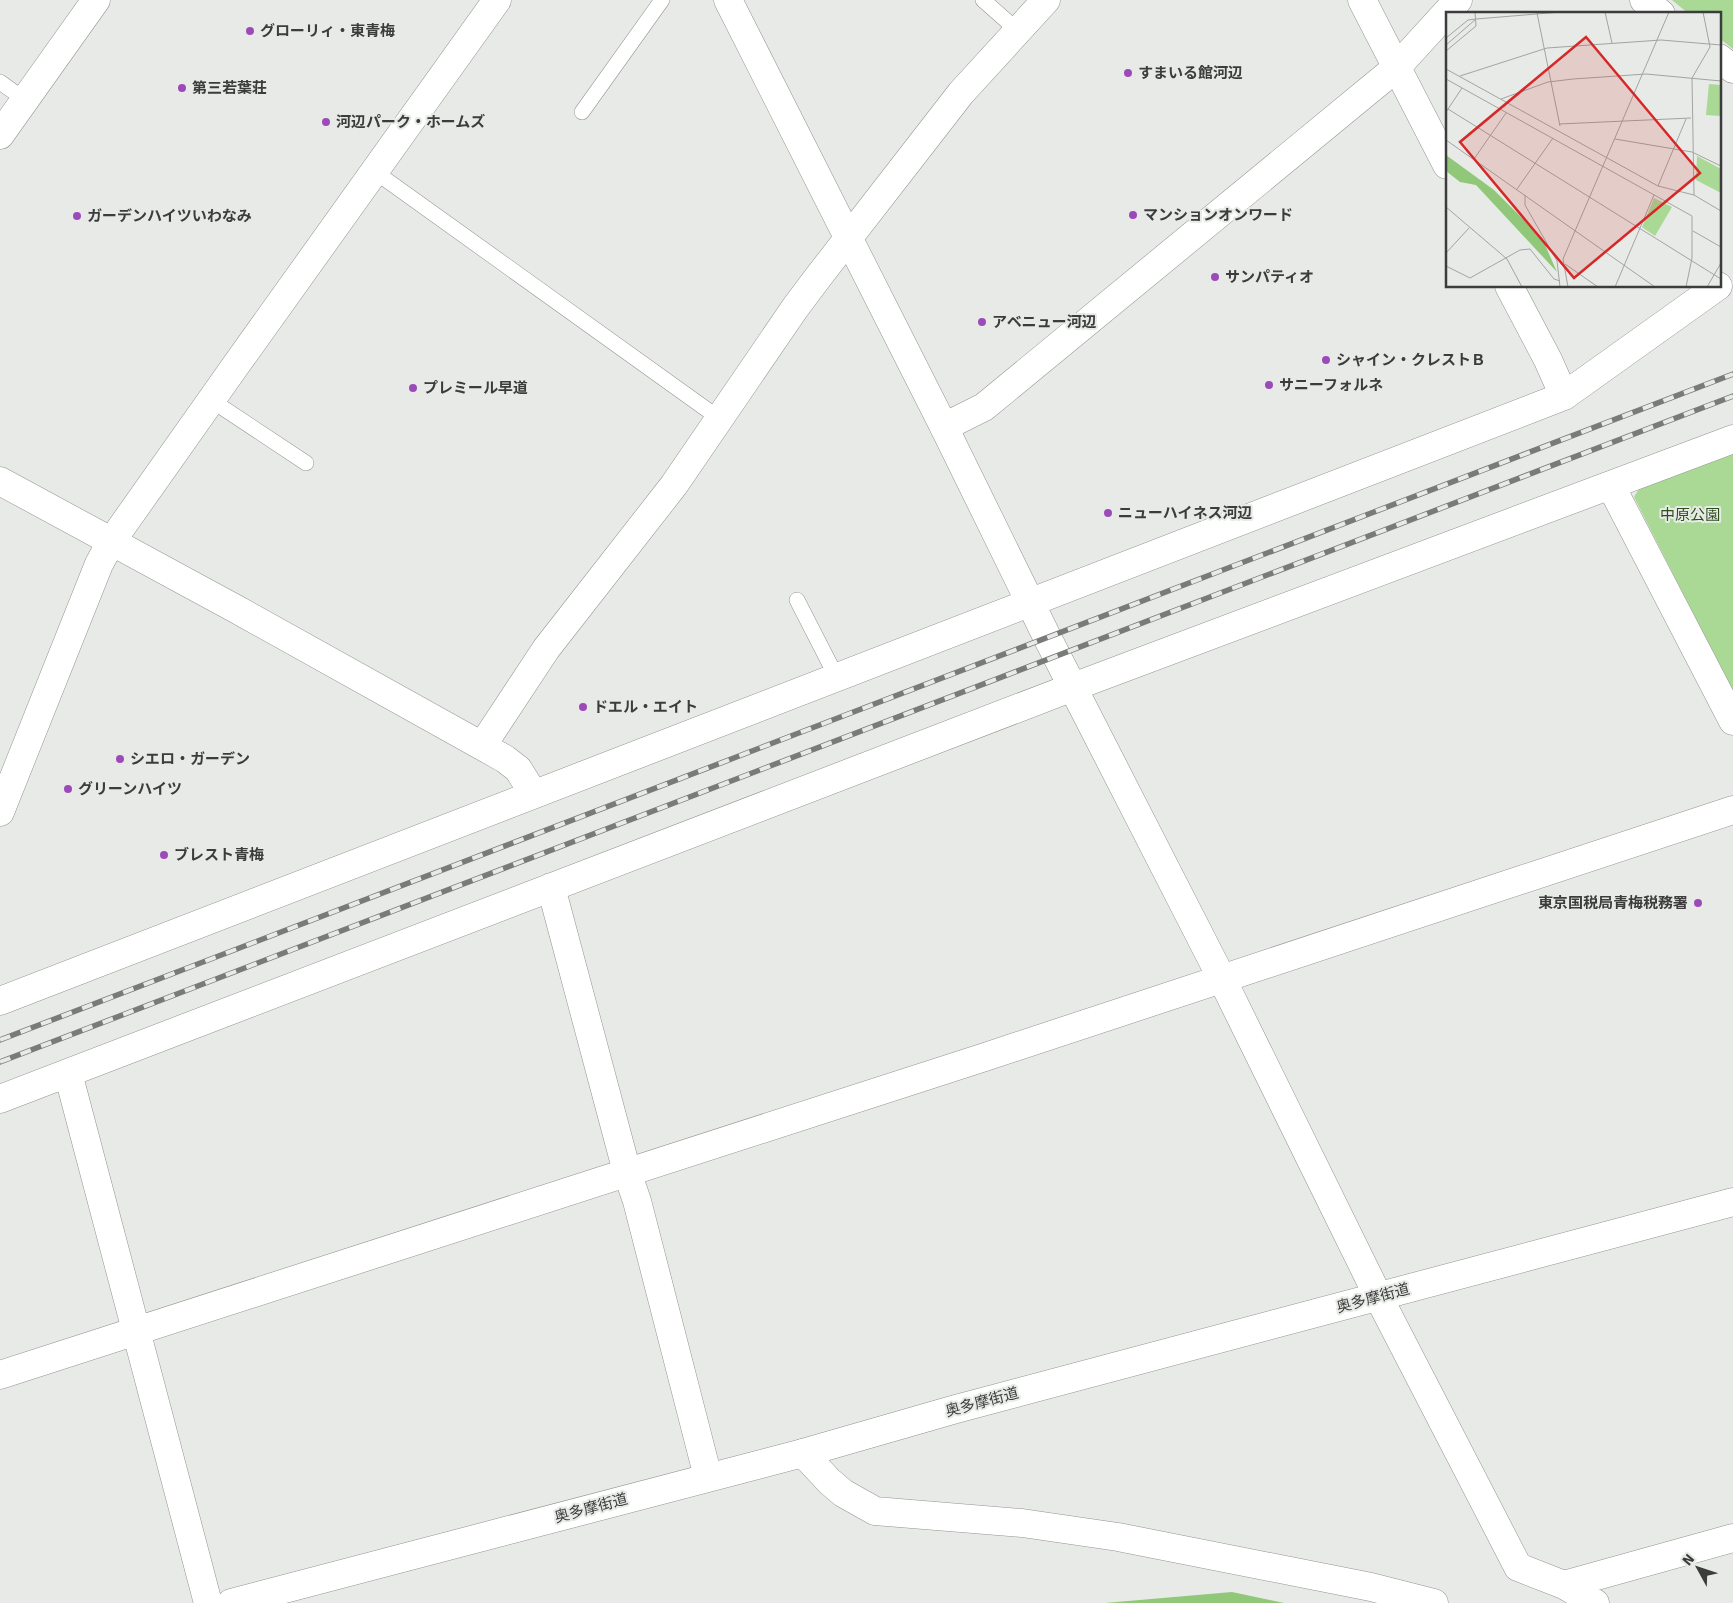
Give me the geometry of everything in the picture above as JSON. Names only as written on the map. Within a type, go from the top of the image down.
[{"type":"street","points":[[0,135],[96,0]]},
{"type":"street","points":[[0,812],[99,564],[111,542],[497,0]]},
{"type":"street","points":[[728,0],[944,427],[1031,604],[1222,979],[1378,1296],[1518,1567],[1564,1585],[1594,1603]]},
{"type":"street","points":[[482,746],[546,649],[674,485],[795,308],[961,93],[1046,0]]},
{"type":"street","points":[[1362,0],[1446,163]]},
{"type":"street","points":[[1447,12],[1458,0]]},
{"type":"street","points":[[1644,0],[1659,12]]},
{"type":"street","points":[[944,427],[984,407],[1396,68],[1446,13]]},
{"type":"street","points":[[1720,59],[1733,69]]},
{"type":"street","points":[[1720,285],[1733,275]]},
{"type":"street","points":[[1511,288],[1564,396]]},
{"type":"street","points":[[0,1001],[356,864],[533,793],[1031,604],[1564,396],[1716,288]]},
{"type":"street","points":[[0,1099],[1073,687],[1733,439]]},
{"type":"street","points":[[0,481],[236,609],[482,746],[518,770],[533,793]]},
{"type":"street","points":[[1611,486],[1733,721]]},
{"type":"street","points":[[0,1375],[1222,979],[1733,810]]},
{"type":"street","points":[[551,887],[627,1172],[637,1201],[708,1476]]},
{"type":"street","points":[[68,1073],[208,1603]]},
{"type":"street","name":"奥多摩街道","points":[[231,1603],[708,1476],[803,1453],[956,1409],[1733,1202]]},
{"type":"street","points":[[803,1453],[843,1493],[875,1511],[1022,1523],[1118,1537],[1352,1583],[1434,1603]]},
{"type":"street","points":[[1564,1585],[1733,1538]]},
{"type":"lane","points":[[582,112],[662,0]]},
{"type":"lane","points":[[983,0],[1018,31]]},
{"type":"lane","points":[[0,82],[25,100]]},
{"type":"lane","points":[[374,171],[720,419]]},
{"type":"lane","points":[[211,400],[306,463]]},
{"type":"lane","points":[[797,600],[837,678]]},
{"type":"green space","points":[[1672,0],[1733,0],[1733,49],[1720,39],[1720,12],[1687,12]]},
{"type":"green space","name":"中原公園","points":[[1733,454],[1733,692],[1634,497],[1639,489]]},
{"type":"green space","points":[[1232,1592],[1284,1603],[1105,1603]]},
{"type":"railway","points":[[0,1040],[1733,374]]},
{"type":"railway","points":[[0,1062],[1733,396]]},
{"type":"place","name":"グローリィ・東青梅","points":[[250,31]]},
{"type":"place","name":"すまいる館河辺","points":[[1128,73]]},
{"type":"place","name":"第三若葉荘","points":[[182,88]]},
{"type":"place","name":"河辺パーク・ホームズ","points":[[326,122]]},
{"type":"place","name":"マンションオンワード","points":[[1133,215]]},
{"type":"place","name":"ガーデンハイツいわなみ","points":[[77,216]]},
{"type":"place","name":"サンパティオ","points":[[1215,277]]},
{"type":"place","name":"アベニュー河辺","points":[[982,322]]},
{"type":"place","name":"シャイン・クレストＢ","points":[[1326,360]]},
{"type":"place","name":"サニーフォルネ","points":[[1269,385]]},
{"type":"place","name":"プレミール早道","points":[[413,388]]},
{"type":"place","name":"ニューハイネス河辺","points":[[1108,513]]},
{"type":"place","name":"ドエル・エイト","points":[[583,707]]},
{"type":"place","name":"シエロ・ガーデン","points":[[120,759]]},
{"type":"place","name":"グリーンハイツ","points":[[68,789]]},
{"type":"place","name":"ブレスト青梅","points":[[164,855]]},
{"type":"place","name":"東京国税局青梅税務署","points":[[1698,903]]}]
